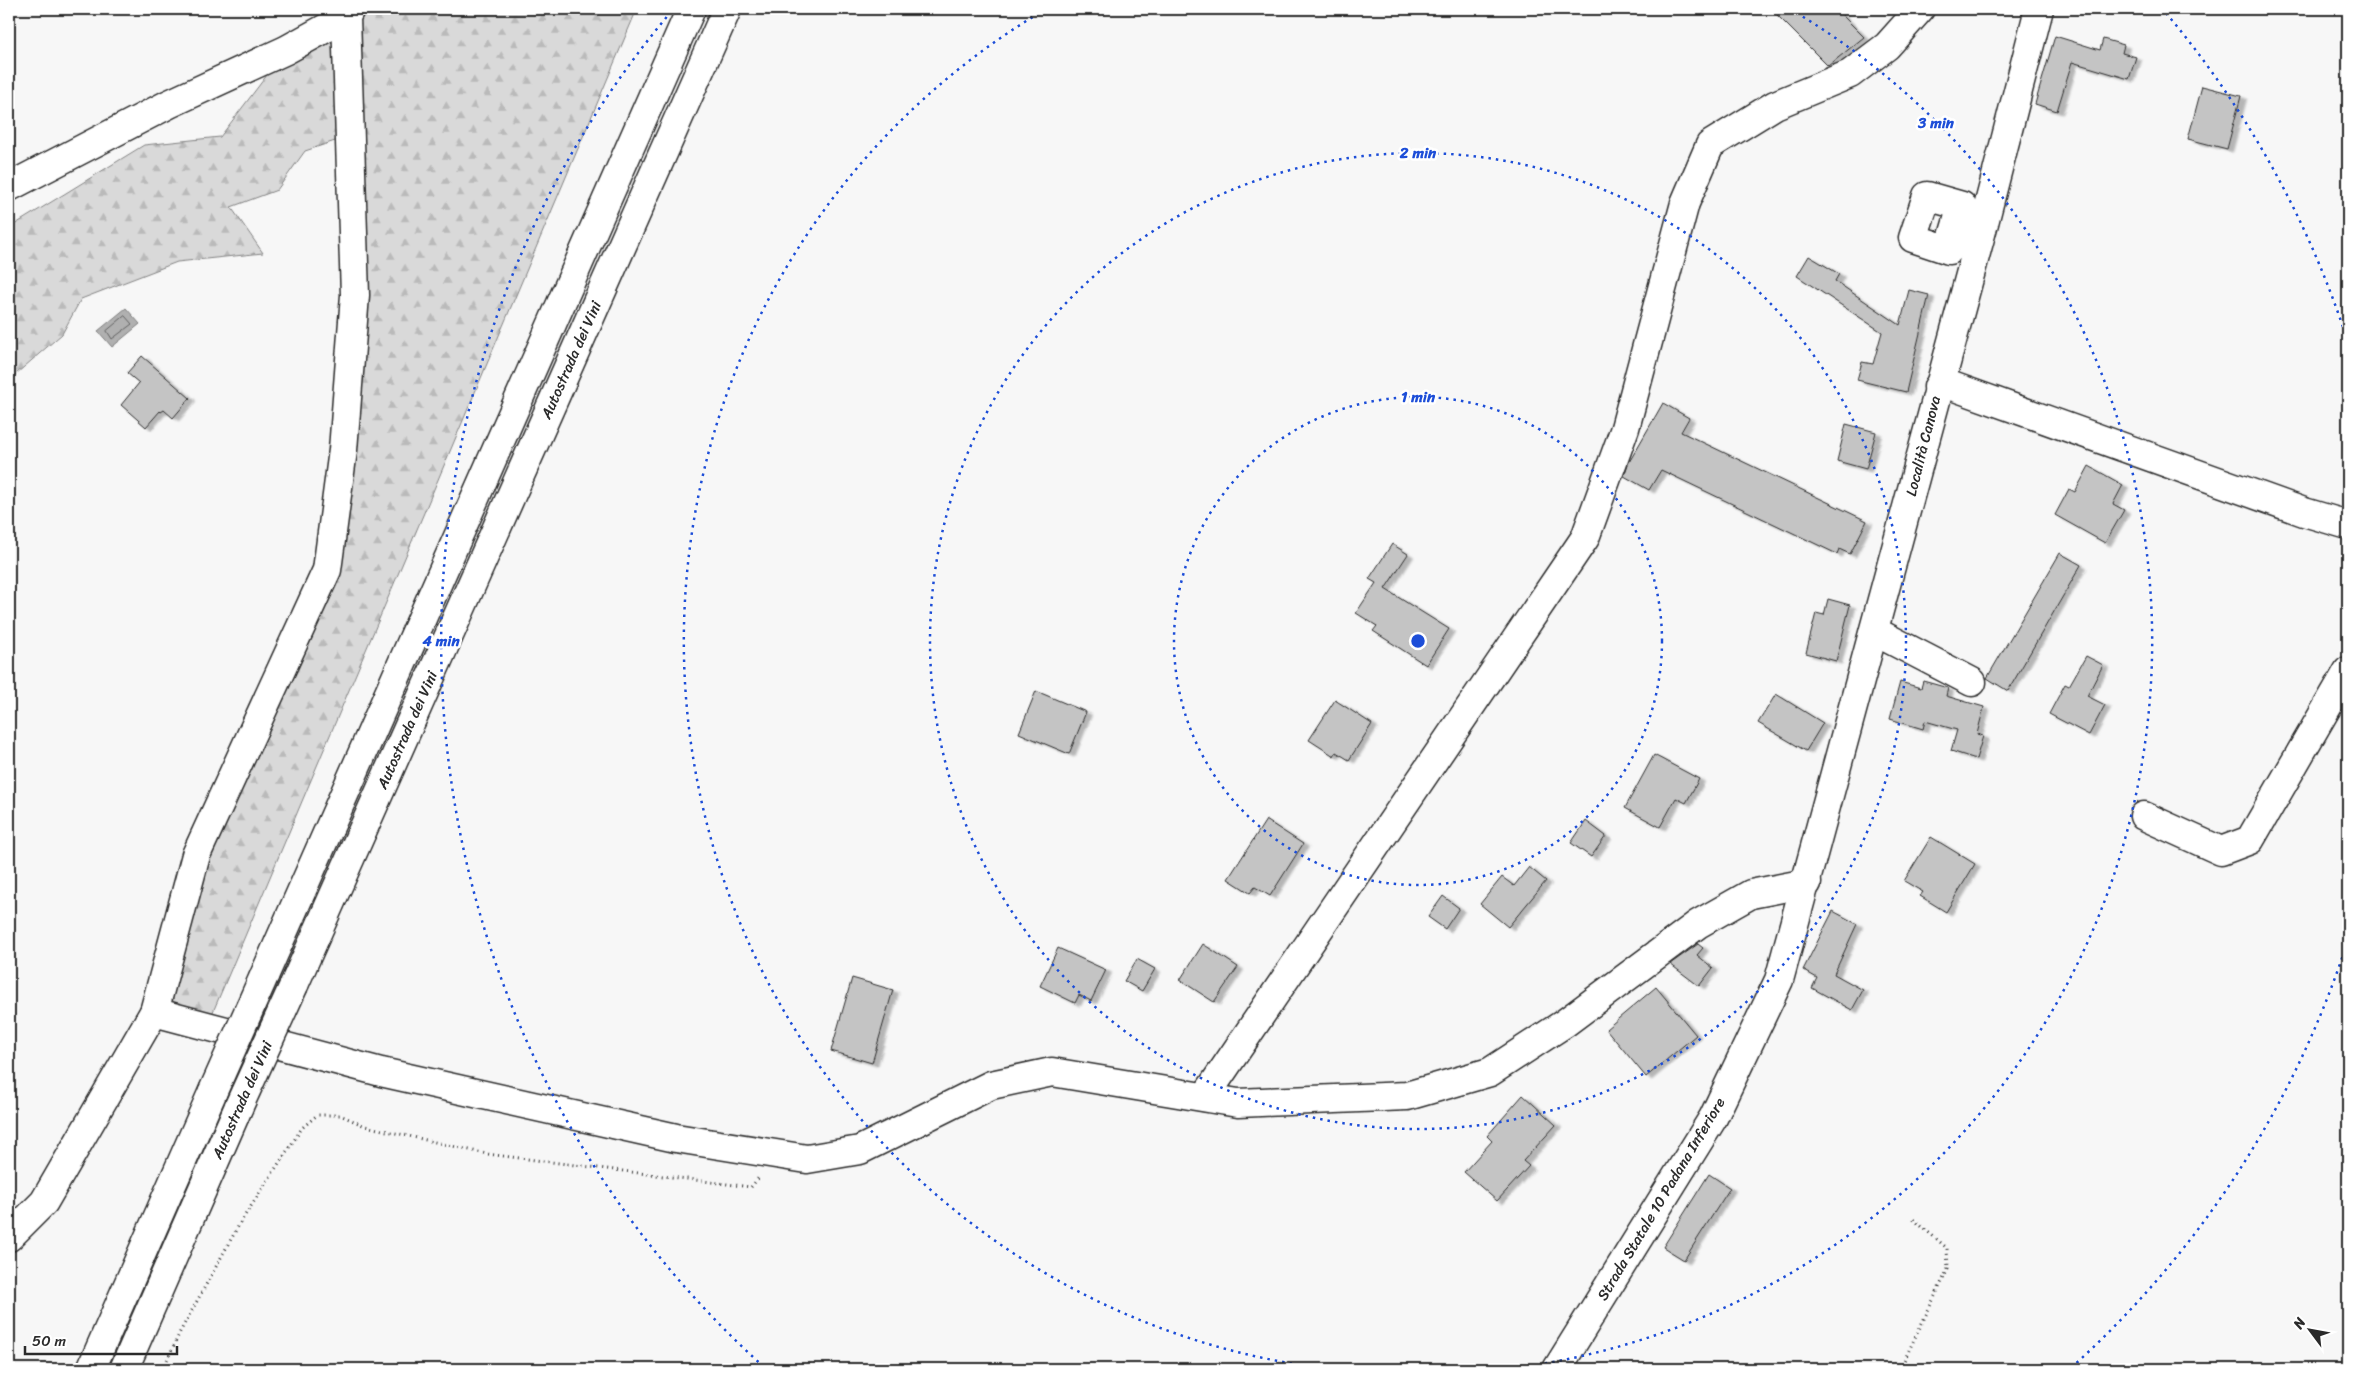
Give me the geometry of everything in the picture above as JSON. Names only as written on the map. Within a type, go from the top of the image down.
[{"type":"main road","name":"Autostrada dei Vini","points":[[90,1369],[691,9]]},
{"type":"main road","name":"Autostrada dei Vini","points":[[124,1369],[727,9]]},
{"type":"main road","points":[[1205,1097],[1585,538],[1625,428],[1685,202],[1710,145],[1774,105],[1798,94],[1836,81],[1869,62],[1887,46],[1920,9]]},
{"type":"main road","name":"Località Canova","points":[[1807,884],[1938,387],[1971,220],[2039,9]]},
{"type":"main road","points":[[9,187],[169,104],[286,50],[348,13],[355,295],[343,450],[326,570],[196,855],[154,1012],[44,1202],[9,1237]]},
{"type":"main road","points":[[1938,387],[1952,386],[2304,512],[2348,525]]},
{"type":"main road","points":[[1874,631],[1972,682]]},
{"type":"main road","points":[[2144,816],[2221,851],[2250,840],[2348,671]]},
{"type":"main road","points":[[154,1012],[382,1072],[676,1138],[807,1159],[860,1150],[991,1084],[1052,1072],[1238,1103],[1407,1096],[1490,1072],[1565,1023],[1698,924],[1751,894],[1807,884]]},
{"type":"main road","name":"Strada Statale 10 Padana Inferiore","points":[[1557,1369],[1714,1118],[1779,980],[1807,884]]},
{"type":"path","points":[[163,1369],[180,1332],[240,1223],[302,1128],[317,1115],[340,1115],[365,1126],[487,1154],[751,1187],[777,1154]]},
{"type":"path","points":[[1900,1369],[1948,1269],[1947,1248],[1913,1219]]},
{"type":"green space","points":[[350,9],[637,9],[207,1026],[154,1012],[196,855],[327,570],[350,136],[305,151],[277,190],[231,207],[263,253],[177,262],[81,299],[62,334],[9,380],[9,228],[144,145],[220,137],[286,50]]},
{"type":"water","points":[[126,308],[140,324],[112,347],[98,331]]},
{"type":"building","points":[[1771,9],[1836,9],[1864,37],[1828,66]]},
{"type":"building","points":[[2055,36],[2100,50],[2103,39],[2124,45],[2122,53],[2136,57],[2129,79],[2072,62],[2057,111],[2035,104]]},
{"type":"building","points":[[2202,86],[2241,96],[2227,149],[2188,139]]},
{"type":"building","points":[[1809,256],[1839,274],[1835,281],[1900,325],[1909,290],[1929,295],[1906,392],[1857,380],[1862,362],[1873,364],[1882,332],[1797,276]]},
{"type":"building","points":[[142,356],[190,398],[173,418],[164,410],[160,411],[146,427],[121,405],[139,383],[127,373]]},
{"type":"building","points":[[1663,403],[1689,418],[1681,432],[1867,521],[1850,554],[1839,549],[1837,554],[1661,470],[1649,490],[1624,476],[1628,464]]},
{"type":"building","points":[[1846,424],[1876,432],[1866,469],[1837,461]]},
{"type":"building","points":[[2089,466],[2123,485],[2113,504],[2124,510],[2105,543],[2055,515],[2069,489],[2075,492]]},
{"type":"building","points":[[1392,544],[1408,554],[1385,589],[1449,629],[1426,665],[1373,631],[1377,626],[1356,613],[1376,583],[1369,579]]},
{"type":"building","points":[[2060,553],[2081,565],[2008,691],[1987,678]]},
{"type":"building","points":[[1828,599],[1850,605],[1836,661],[1806,653],[1816,613],[1824,615]]},
{"type":"building","points":[[2086,656],[2103,665],[2087,696],[2105,705],[2089,735],[2049,714],[2065,684],[2069,686]]},
{"type":"building","points":[[1923,681],[1948,688],[1946,696],[1984,707],[1977,734],[1983,736],[1976,759],[1951,751],[1957,730],[1925,721],[1923,729],[1890,719],[1900,682],[1921,688]]},
{"type":"building","points":[[1036,691],[1086,712],[1069,754],[1019,733]]},
{"type":"building","points":[[1776,694],[1823,723],[1806,751],[1758,723]]},
{"type":"building","points":[[1335,700],[1372,724],[1349,760],[1336,752],[1334,756],[1309,740]]},
{"type":"building","points":[[1654,755],[1699,779],[1686,803],[1676,798],[1660,827],[1625,808]]},
{"type":"building","points":[[1266,820],[1303,844],[1270,896],[1255,887],[1250,893],[1228,879]]},
{"type":"building","points":[[1586,821],[1606,836],[1591,857],[1571,843]]},
{"type":"building","points":[[1931,837],[1975,864],[1946,912],[1920,896],[1923,892],[1904,881]]},
{"type":"building","points":[[1529,867],[1546,881],[1508,927],[1480,904],[1502,877],[1514,886]]},
{"type":"building","points":[[1443,896],[1459,908],[1445,929],[1428,917]]},
{"type":"building","points":[[1833,911],[1857,924],[1834,974],[1863,990],[1852,1010],[1812,988],[1817,978],[1803,970]]},
{"type":"building","points":[[1203,944],[1238,967],[1214,1002],[1180,980]]},
{"type":"building","points":[[1698,944],[1703,948],[1697,955],[1713,968],[1699,986],[1670,964]]},
{"type":"building","points":[[1058,948],[1106,970],[1091,1001],[1079,995],[1075,1003],[1040,986]]},
{"type":"building","points":[[1137,959],[1155,969],[1142,991],[1124,981]]},
{"type":"building","points":[[852,978],[893,990],[872,1063],[831,1051]]},
{"type":"building","points":[[1656,987],[1696,1035],[1646,1077],[1606,1029]]},
{"type":"building","points":[[1523,1095],[1556,1125],[1523,1161],[1529,1166],[1497,1201],[1464,1172],[1492,1141],[1487,1136]]},
{"type":"building","points":[[1709,1174],[1730,1188],[1684,1260],[1663,1247]]}]
